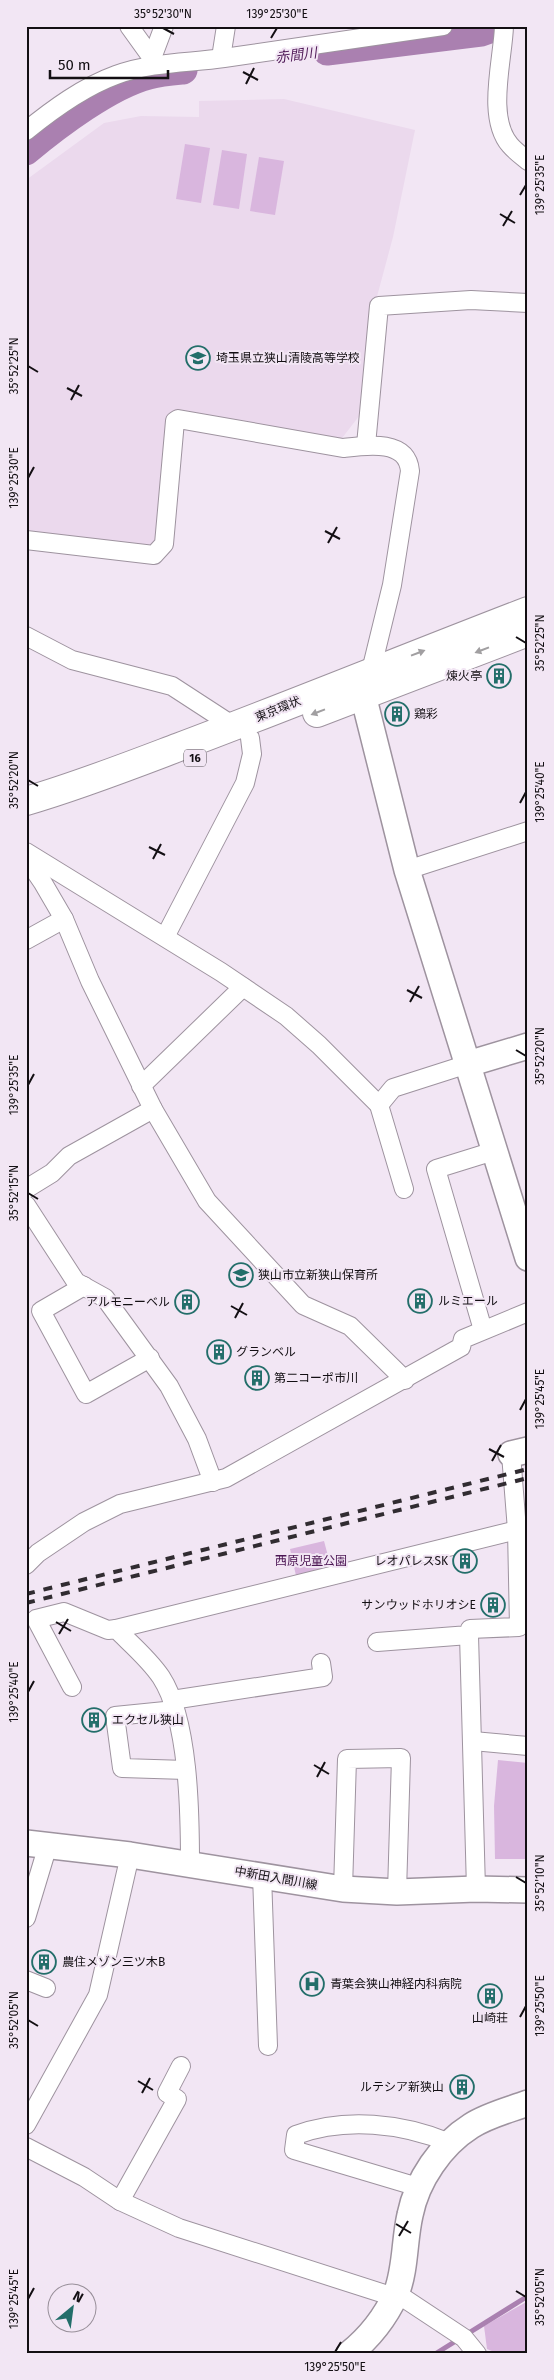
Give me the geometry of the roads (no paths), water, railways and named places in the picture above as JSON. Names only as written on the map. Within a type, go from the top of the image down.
[{"type":"highway","name":"東京環状","points":[[26,817],[95,796],[242,732],[373,670],[528,611]]},
{"type":"highway","name":"東京環状","points":[[26,801],[363,695],[528,632]]},
{"type":"street","points":[[129,26],[153,61]]},
{"type":"street","points":[[153,61],[164,26]]},
{"type":"street","points":[[222,58],[226,26]]},
{"type":"street","points":[[26,131],[47,114],[82,91],[116,75],[153,61],[222,58],[443,26]]},
{"type":"street","points":[[504,28],[498,74],[498,119],[509,144],[528,161]]},
{"type":"street","points":[[366,445],[379,306],[471,300],[528,303]]},
{"type":"street","points":[[26,540],[154,555],[164,544],[175,421],[178,419],[343,448],[366,445],[396,449],[404,453],[409,460],[410,471],[392,585],[377,641],[373,670],[363,695],[407,870],[528,1258]]},
{"type":"street","points":[[26,636],[72,660],[172,686],[242,732],[252,754],[245,783],[164,937]]},
{"type":"street","points":[[407,870],[528,831]]},
{"type":"street","points":[[26,852],[243,987],[286,1016],[306,1033],[379,1105],[404,1189]]},
{"type":"street","points":[[26,858],[64,919],[90,981],[153,1109],[207,1201],[263,1264],[303,1305],[350,1326],[404,1380]]},
{"type":"street","points":[[26,940],[64,919]]},
{"type":"street","points":[[142,1086],[243,987]]},
{"type":"street","points":[[379,1105],[393,1088],[528,1046]]},
{"type":"street","points":[[26,1189],[52,1173],[69,1156],[153,1109]]},
{"type":"street","points":[[483,1330],[436,1168],[494,1151]]},
{"type":"street","points":[[26,1205],[76,1282],[105,1298],[169,1386],[197,1440],[213,1482]]},
{"type":"street","points":[[84,1286],[41,1311],[86,1394],[150,1358]]},
{"type":"street","points":[[26,1565],[38,1553],[84,1522],[120,1504],[226,1478],[461,1347],[463,1339],[528,1312]]},
{"type":"street","points":[[476,1889],[469,1636],[470,1629],[519,1627],[517,1530],[521,1494],[520,1452]]},
{"type":"street","points":[[72,1688],[36,1619],[64,1612],[108,1630],[116,1629],[517,1530]]},
{"type":"street","points":[[116,1629],[139,1651],[161,1677],[173,1705],[186,1770],[190,1806],[190,1864]]},
{"type":"street","points":[[377,1642],[469,1636]]},
{"type":"street","points":[[186,1770],[122,1768],[115,1716],[323,1678],[321,1662]]},
{"type":"street","points":[[473,1741],[528,1746]]},
{"type":"street","points":[[343,1889],[347,1759],[401,1758],[397,1892]]},
{"type":"street","points":[[26,1918],[37,1844]]},
{"type":"street","name":"中新田入間川線","points":[[37,1844],[130,1855],[343,1889],[397,1892],[476,1889],[528,1890]]},
{"type":"street","points":[[26,2125],[98,1995],[130,1855]]},
{"type":"street","points":[[262,1875],[268,2046]]},
{"type":"street","points":[[26,1980],[46,1988]]},
{"type":"street","points":[[120,2201],[177,2099],[167,2094],[181,2066]]},
{"type":"street","points":[[349,2354],[373,2331],[395,2295],[403,2263],[410,2215],[418,2187],[434,2162],[450,2143],[472,2125],[528,2103]]},
{"type":"street","points":[[418,2187],[294,2150],[296,2135],[314,2128],[354,2124],[398,2128],[450,2143]]},
{"type":"street","points":[[26,2147],[84,2178],[120,2201],[179,2228],[395,2295],[464,2338],[477,2354]]},
{"type":"waterway","name":"赤間川","points":[[327,51],[481,32],[498,26]]},
{"type":"waterway","name":"赤間川","points":[[26,151],[68,118],[118,87],[149,75],[183,70]]},
{"type":"waterway","points":[[435,2354],[528,2296]]},
{"type":"railway","points":[[26,1594],[528,1469]]},
{"type":"railway","points":[[26,1603],[528,1478]]},
{"type":"place","name":"埼玉県立狭山清陵高等学校","points":[[198,358]]},
{"type":"place","name":"煉火亭","points":[[499,676]]},
{"type":"place","name":"鶏彩","points":[[397,714]]},
{"type":"place","name":"狭山市立新狭山保育所","points":[[241,1275]]},
{"type":"place","name":"ルミエール","points":[[420,1301]]},
{"type":"place","name":"アルモニーベル","points":[[187,1302]]},
{"type":"place","name":"グランベル","points":[[219,1352]]},
{"type":"place","name":"第二コーポ市川","points":[[257,1378]]},
{"type":"place","name":"レオパレスSK","points":[[465,1561]]},
{"type":"place","name":"サンウッドホリオシE","points":[[493,1605]]},
{"type":"place","name":"エクセル狭山","points":[[94,1720]]},
{"type":"place","name":"農住メゾン三ツ木B","points":[[44,1962]]},
{"type":"place","name":"青葉会狭山神経内科病院","points":[[312,1984]]},
{"type":"place","name":"山崎荘","points":[[490,1996]]},
{"type":"place","name":"ルテシア新狭山","points":[[462,2087]]},
{"type":"park label","name":"西原児童公園","points":[[311,1561]]}]
